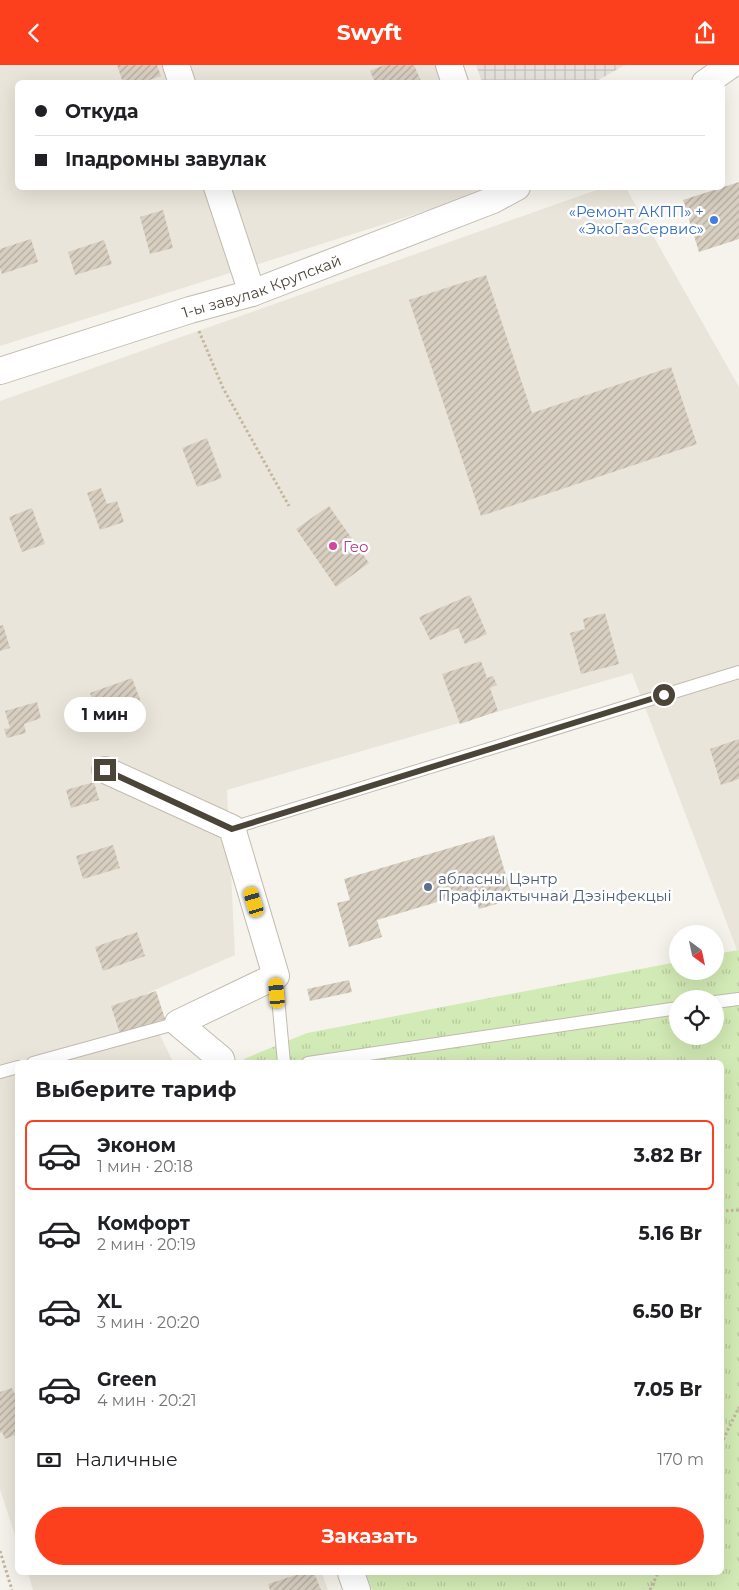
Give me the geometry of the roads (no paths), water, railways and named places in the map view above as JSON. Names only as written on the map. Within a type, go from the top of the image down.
[{"type":"street","points":[[176,65],[181,80]]},
{"type":"street","points":[[449,65],[454,80]]},
{"type":"street","points":[[709,80],[731,65]]},
{"type":"street","points":[[218,190],[252,293]]},
{"type":"street","name":"1-ы завулак Крупскай","points":[[0,371],[190,310],[252,293],[491,194],[506,190]]},
{"type":"street","points":[[105,770],[232,829],[276,976],[178,1023],[221,1060]]},
{"type":"street","points":[[352,1575],[357,1590]]},
{"type":"lane","points":[[232,829],[739,672]]},
{"type":"lane","points":[[276,976],[284,1060]]},
{"type":"lane","points":[[724,1001],[739,999]]},
{"type":"lane","points":[[328,1060],[669,1009]]},
{"type":"lane","points":[[44,1060],[178,1023]]},
{"type":"lane","points":[[0,1071],[15,1068]]},
{"type":"place","name":"«Ремонт АКПП» + «ЭкоГазСервис»","points":[[714,220]]},
{"type":"place","name":"Гео","points":[[333,546]]},
{"type":"place","name":"абласны Цэнтр Прафілактычнай Дэзінфекцыі","points":[[428,887]]}]
